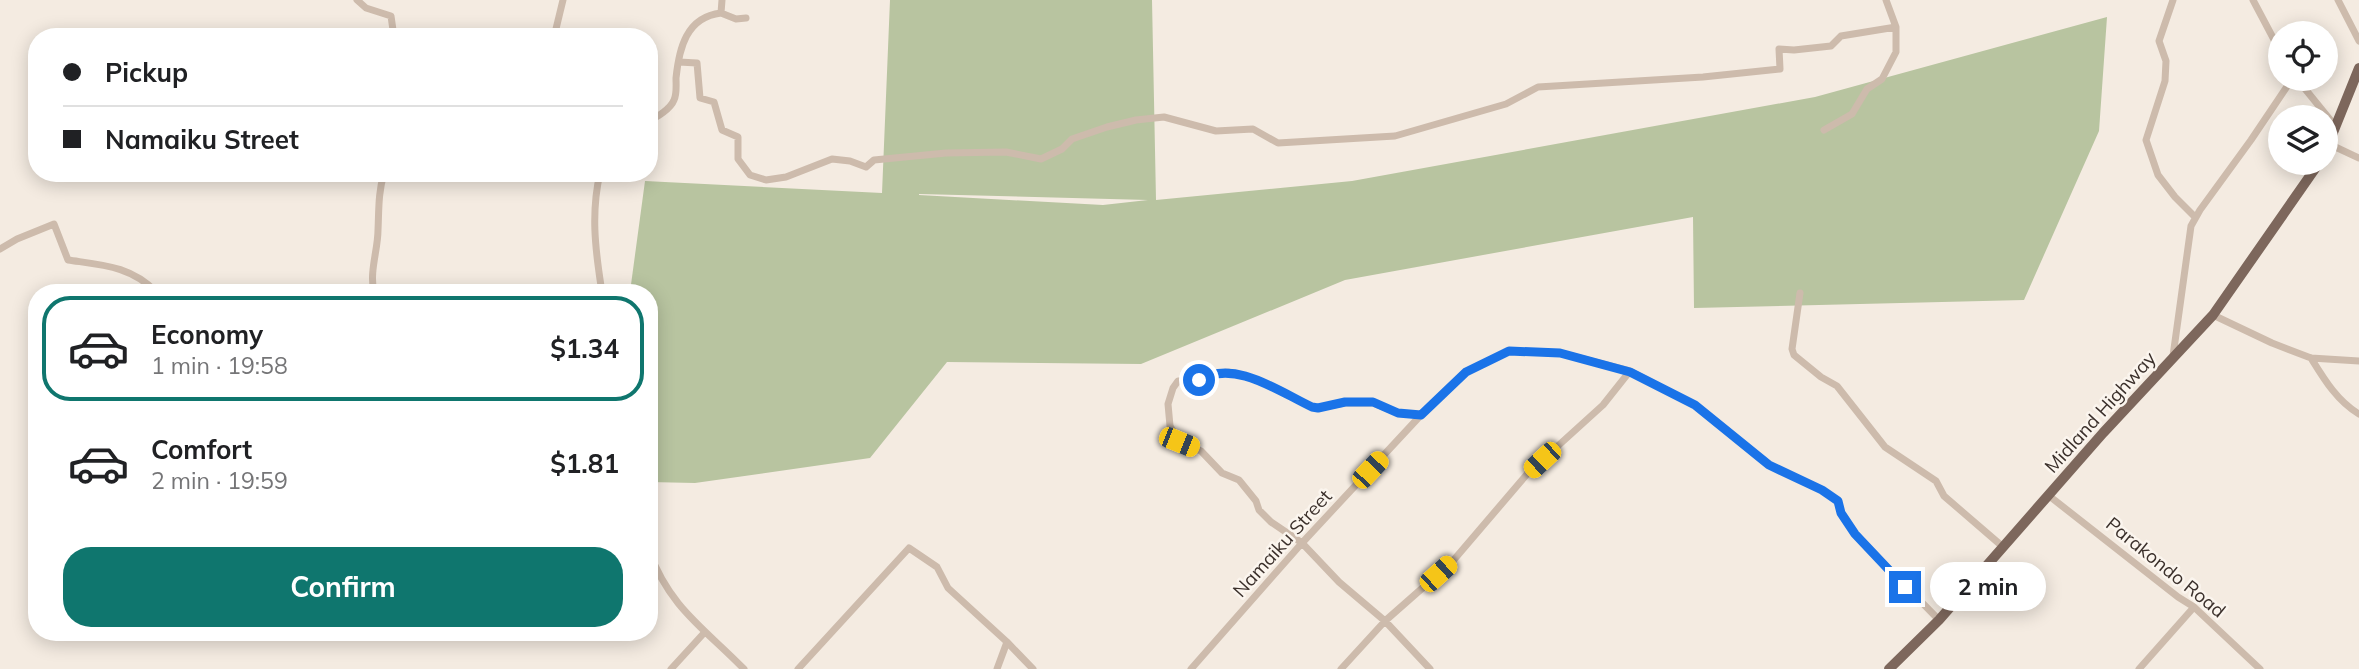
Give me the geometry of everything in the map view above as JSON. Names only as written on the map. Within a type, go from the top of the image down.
[{"type":"main road","points":[[2338,122],[2359,68]]},
{"type":"main road","name":"Midland Highway","points":[[1889,669],[1939,620],[2002,546],[2213,315],[2311,175]]},
{"type":"street","points":[[357,0],[366,8],[391,16],[393,28]]},
{"type":"street","points":[[556,28],[563,0]]},
{"type":"street","points":[[721,13],[722,0]]},
{"type":"street","points":[[1824,130],[1852,114],[1867,89],[1882,79],[1896,52],[1896,27],[1886,0]]},
{"type":"street","points":[[2173,0],[2159,41],[2166,61],[2165,81],[2146,140],[2158,175],[2195,217]]},
{"type":"street","points":[[2253,0],[2268,28]]},
{"type":"street","points":[[2337,0],[2359,41]]},
{"type":"street","points":[[658,116],[674,101],[681,45],[695,24],[710,15],[721,13],[736,19],[746,18]]},
{"type":"street","points":[[679,62],[697,63],[700,98],[714,102],[722,130],[738,137],[738,159],[750,175],[766,180],[786,177],[832,159],[850,161],[866,167],[874,160],[946,153],[1006,152],[1041,159],[1062,149],[1072,139],[1107,127],[1164,117],[1216,131],[1253,129],[1278,143],[1395,136],[1506,104],[1538,87],[1703,77],[1780,69],[1779,49],[1831,46],[1841,36],[1896,27]]},
{"type":"street","points":[[2173,356],[2191,226],[2286,91]]},
{"type":"street","points":[[2305,91],[2317,105]]},
{"type":"street","points":[[2338,151],[2355,156],[2359,164]]},
{"type":"street","points":[[372,284],[378,231],[378,194],[381,182]]},
{"type":"street","points":[[598,182],[594,236],[601,284]]},
{"type":"street","points":[[0,249],[54,225],[68,260],[113,267],[143,279],[148,284]]},
{"type":"street","points":[[1800,293],[1792,349],[1794,355],[1837,386],[1885,447],[1936,481],[1944,496],[2002,546]]},
{"type":"street","points":[[2213,315],[2311,358],[2359,361]]},
{"type":"street","name":"Namaiku Street","points":[[1191,669],[1302,543],[1421,415],[1466,372],[1509,351],[1560,353],[1630,372],[1695,405],[1769,465],[1822,490],[1838,501],[1841,513],[1855,534],[1939,620]]},
{"type":"street","points":[[2311,358],[2327,384],[2349,408],[2359,414]]},
{"type":"street","points":[[1421,415],[1398,413],[1373,402],[1345,402],[1312,407],[1261,381],[1229,372],[1209,374],[1199,380],[1178,381],[1168,404],[1170,426],[1179,442],[1201,451],[1222,472],[1239,480],[1259,510],[1271,522],[1302,543],[1339,582],[1385,621],[1430,669]]},
{"type":"street","points":[[1341,669],[1385,621],[1452,562],[1528,473],[1603,405],[1630,372]]},
{"type":"street","name":"Parakondo Road","points":[[2048,495],[2194,607],[2260,669]]},
{"type":"street","points":[[797,669],[909,548],[937,567],[948,588],[1033,669]]},
{"type":"street","points":[[658,572],[674,601],[744,669]]},
{"type":"street","points":[[2139,669],[2194,607]]},
{"type":"street","points":[[671,669],[704,633]]},
{"type":"street","points":[[997,669],[1007,642]]},
{"type":"green space","points":[[890,0],[1152,0],[1156,200],[1352,181],[1815,97],[2107,17],[2099,131],[2024,300],[1694,308],[1693,217],[1345,280],[1141,364],[947,362],[870,458],[695,483],[658,482],[658,284],[631,284],[645,182],[882,193]],"holes":[[[919,194],[1148,200],[1103,205]]]},
{"type":"route","points":[[1199,380],[1209,374],[1229,372],[1261,381],[1312,407],[1345,402],[1373,402],[1398,413],[1421,415],[1466,372],[1509,351],[1560,353],[1630,372],[1695,405],[1769,465],[1822,490],[1838,501],[1841,513],[1855,534],[1905,587]]}]
